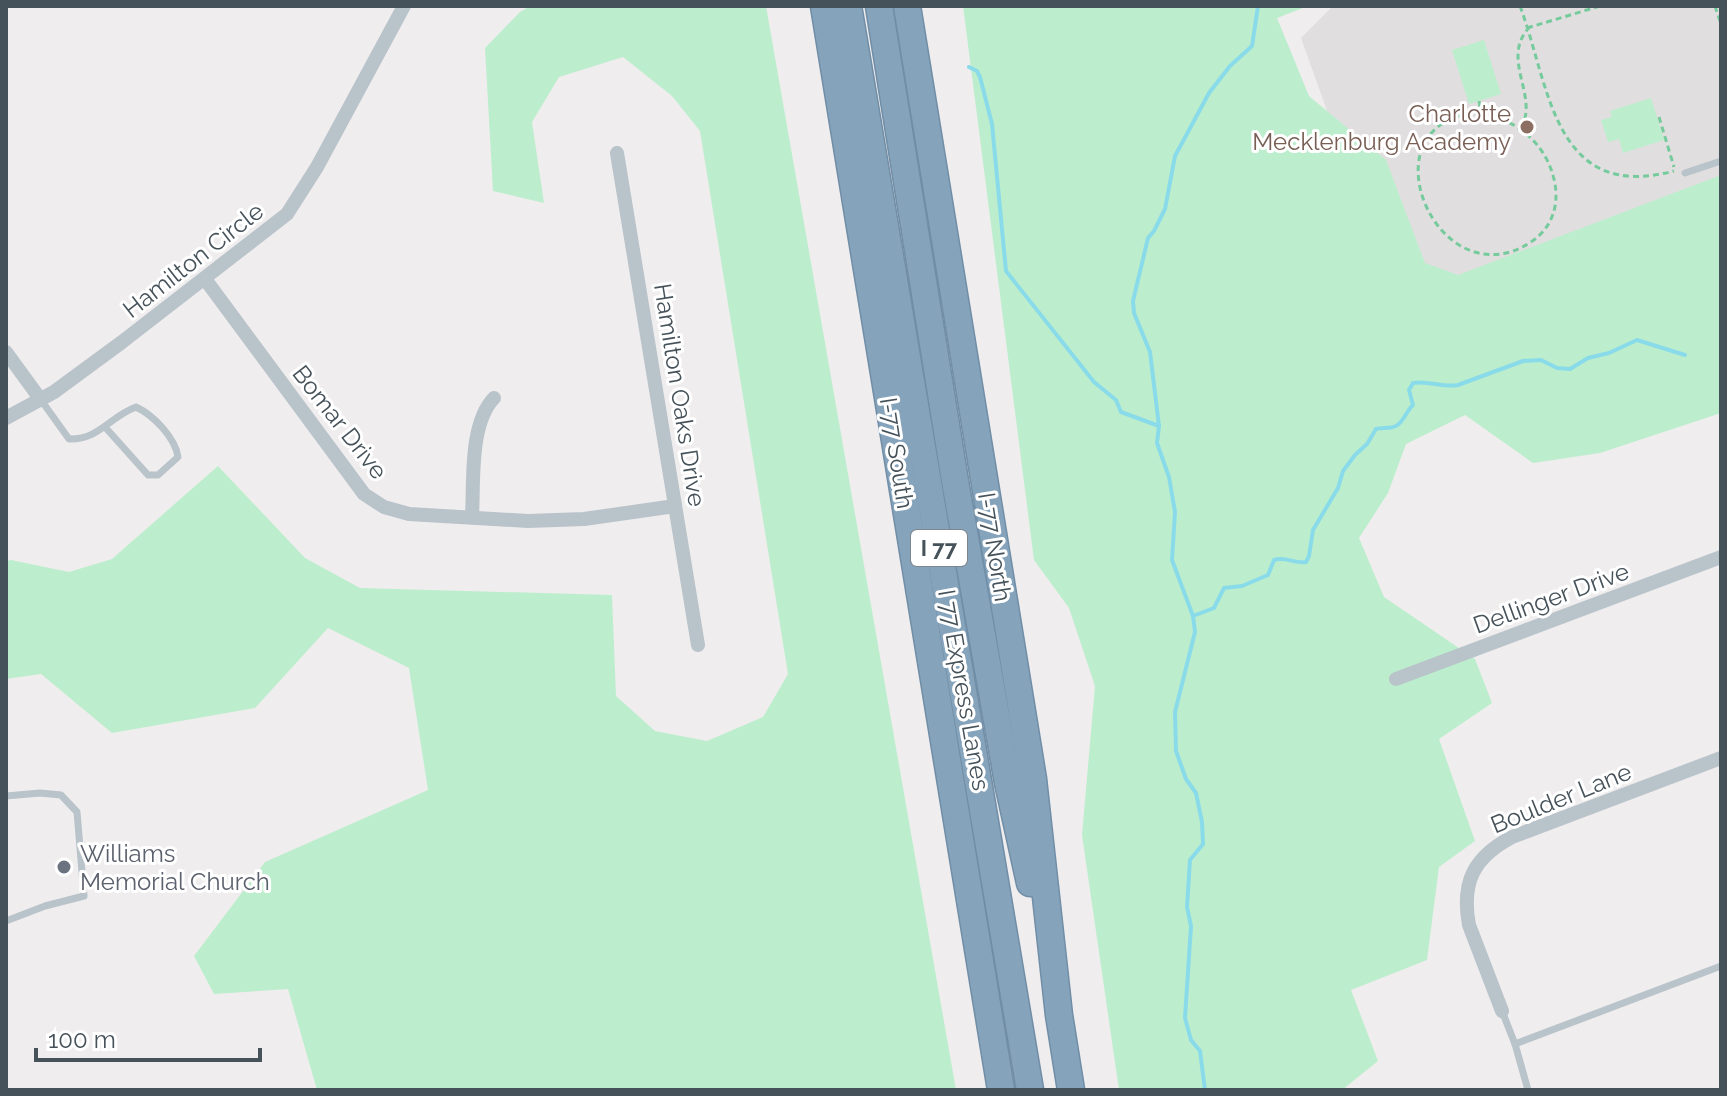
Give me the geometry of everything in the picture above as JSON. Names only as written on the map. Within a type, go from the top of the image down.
[{"type":"highway","name":"I-77 South","points":[[824,6],[1001,1090]]},
{"type":"highway","name":"I 77 Express Lanes","points":[[848,6],[1030,1090]]},
{"type":"highway","name":"I 77 Express Lanes","points":[[879,6],[955,481],[1008,783],[1059,1015]]},
{"type":"highway","name":"I-77 North","points":[[907,6],[1033,779],[1059,1015],[1071,1090]]},
{"type":"street","name":"Hamilton Circle","points":[[6,418],[41,400],[277,225],[301,195],[404,6]]},
{"type":"street","name":"Hamilton Oaks Drive","points":[[617,153],[698,645]]},
{"type":"street","name":"Bomar Drive","points":[[205,279],[364,494],[384,507],[409,514],[528,521],[584,519],[675,506]]},
{"type":"street","points":[[6,352],[41,400]]},
{"type":"street","points":[[472,517],[479,430],[486,405],[494,398]]},
{"type":"street","name":"Dellinger Drive","points":[[1396,679],[1721,557]]},
{"type":"street","name":"Boulder Lane","points":[[1502,1011],[1469,925],[1466,909],[1469,882],[1484,856],[1512,837],[1721,758]]},
{"type":"lane","points":[[1685,173],[1721,161]]},
{"type":"lane","points":[[41,400],[69,439],[84,439],[122,412],[136,407],[149,414],[177,449],[178,457],[158,475],[148,475],[105,427]]},
{"type":"lane","points":[[6,796],[61,795],[77,812],[84,896],[6,921]]},
{"type":"lane","points":[[1515,1044],[1721,966]]},
{"type":"lane","points":[[1502,1011],[1528,1090]]},
{"type":"path","points":[[1520,6],[1553,112],[1572,148],[1586,161],[1622,176],[1640,178],[1676,171],[1685,173]]},
{"type":"path","points":[[1521,128],[1525,108],[1516,59],[1527,29],[1600,6]]},
{"type":"path","points":[[1715,6],[1721,24]]},
{"type":"path","points":[[1479,101],[1481,113]]},
{"type":"path","points":[[1465,114],[1497,116],[1521,128],[1541,149],[1554,177],[1555,209],[1549,224],[1538,237],[1521,248],[1490,254],[1472,252],[1456,245],[1431,217],[1424,199],[1418,168],[1423,144],[1439,124],[1465,114]]},
{"type":"path","points":[[1659,117],[1676,171]]},
{"type":"shaded area","name":"Charlotte Mecklenburg Academy","points":[[1333,6],[1721,6],[1721,217],[1408,337],[1301,38]]},
{"type":"green space","points":[[530,6],[766,6],[956,1090],[317,1090],[288,989],[214,994],[194,956],[265,862],[428,790],[409,668],[328,628],[255,708],[112,733],[41,674],[6,679],[6,561],[69,572],[112,559],[218,466],[305,558],[360,588],[612,595],[616,696],[655,731],[707,741],[763,717],[788,674],[700,131],[672,96],[623,57],[559,77],[532,122],[544,203],[493,191],[485,48],[520,12]]},
{"type":"green space","points":[[963,6],[1308,6],[1277,18],[1309,96],[1386,160],[1425,263],[1458,275],[1721,175],[1721,413],[1600,453],[1533,463],[1465,415],[1406,444],[1388,493],[1359,538],[1384,597],[1475,659],[1492,703],[1439,739],[1475,841],[1439,867],[1427,960],[1351,990],[1378,1061],[1342,1090],[1119,1090],[1082,835],[1095,686],[1069,608],[1034,560]]},
{"type":"green space","points":[[1484,40],[1501,94],[1469,104],[1452,50]]},
{"type":"green space","points":[[1651,98],[1664,140],[1623,153],[1619,139],[1608,142],[1601,120],[1612,117],[1610,111]]},
{"type":"waterway","points":[[1205,1090],[1200,1051],[1191,1040],[1185,1018],[1191,926],[1187,907],[1190,860],[1203,844],[1202,822],[1196,793],[1186,779],[1176,751],[1175,712],[1195,632],[1193,616],[1172,560],[1175,512],[1169,477],[1157,443],[1159,426],[1150,352],[1134,313],[1133,301],[1148,238],[1165,209],[1175,156],[1209,93],[1230,66],[1252,46],[1258,6]]},
{"type":"waterway","points":[[969,67],[977,71],[980,77],[992,124],[1006,271],[1094,382],[1116,400],[1121,412],[1159,426]]},
{"type":"waterway","points":[[1193,616],[1214,608],[1224,588],[1242,586],[1268,575],[1274,560],[1306,562],[1313,530],[1338,488],[1343,471],[1376,429],[1394,427],[1401,422],[1413,405],[1409,390],[1413,383],[1458,385],[1523,361],[1541,360],[1557,368],[1570,369],[1588,358],[1609,353],[1637,340],[1685,355]]},
{"type":"place","name":"Charlotte Mecklenburg Academy","points":[[1527,127]]},
{"type":"place","name":"Williams Memorial Church","points":[[64,867]]}]
